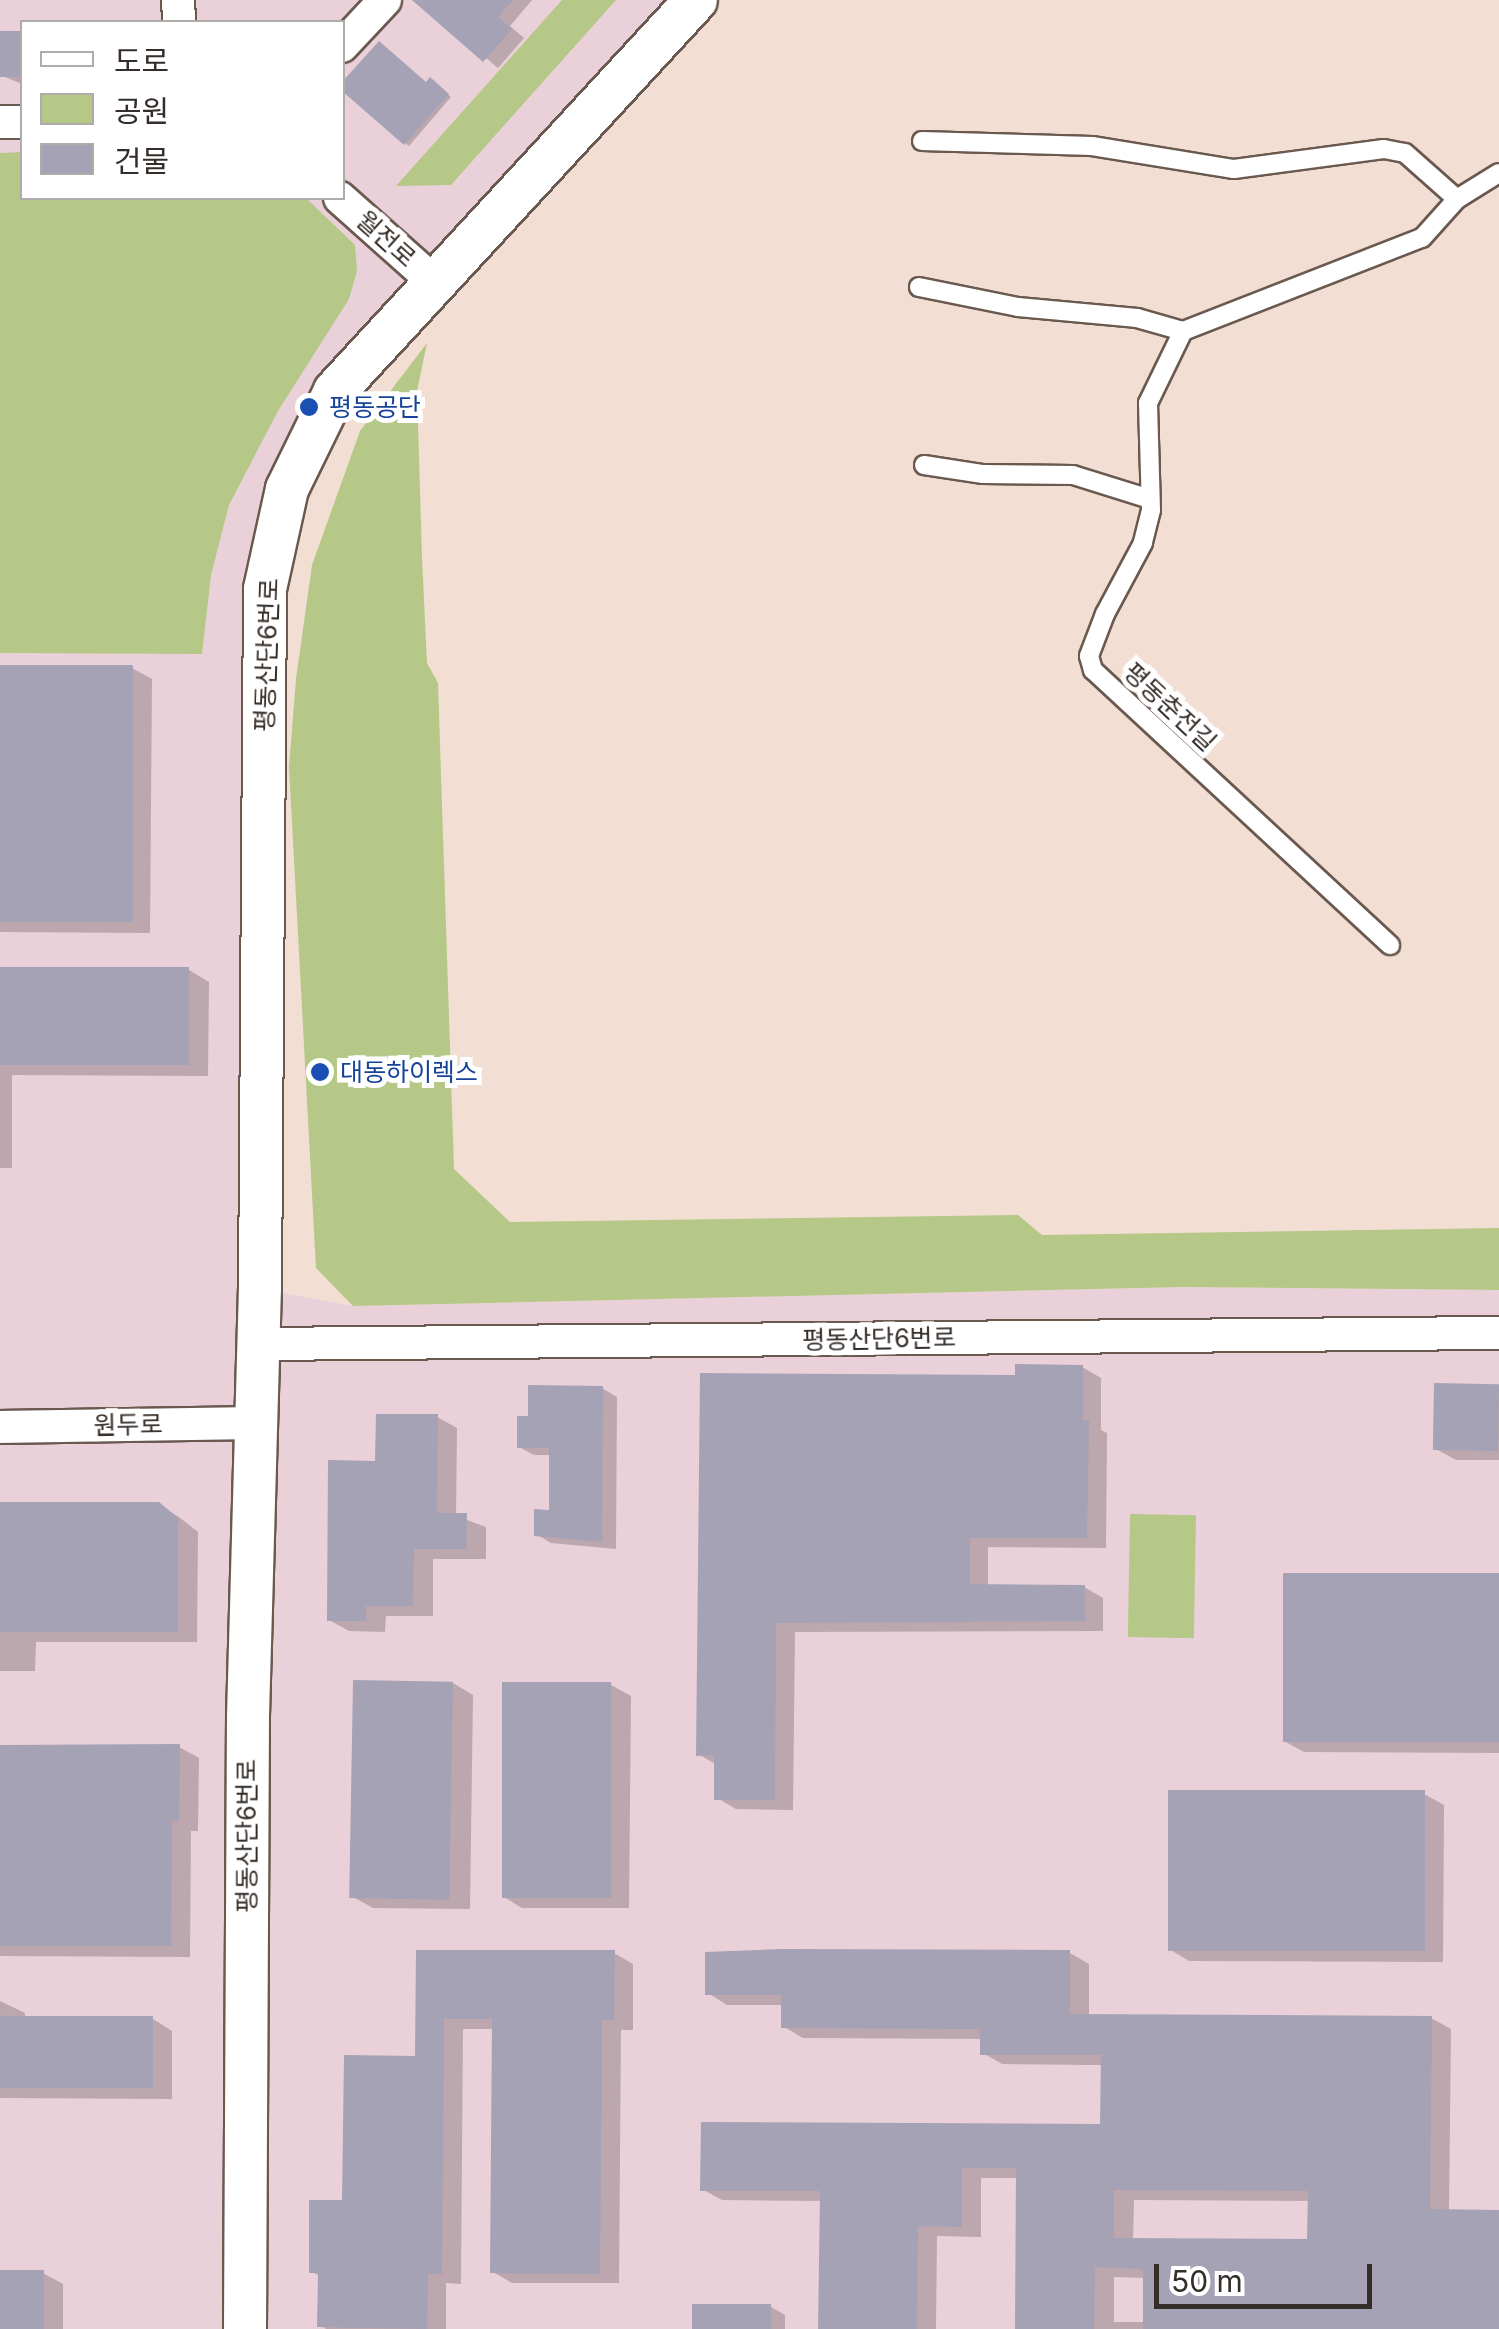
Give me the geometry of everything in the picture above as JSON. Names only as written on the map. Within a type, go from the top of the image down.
[{"type":"street","points":[[345,43],[385,0]]},
{"type":"street","name":"평동산단6번로","points":[[245,2329],[248,1716],[258,1344],[264,590],[287,489],[335,391],[696,0]]},
{"type":"street","name":"월전로","points":[[342,200],[433,281]]},
{"type":"street","name":"평동산단6번로","points":[[258,1344],[1499,1333]]},
{"type":"street","name":"원두로","points":[[0,1427],[256,1423]]},
{"type":"lane","points":[[922,141],[1092,146],[1234,169],[1384,149],[1405,153],[1457,199]]},
{"type":"lane","points":[[919,287],[1018,307],[1137,318],[1183,331],[1422,238],[1457,199],[1499,172]]},
{"type":"lane","name":"평동춘전길","points":[[1183,331],[1148,403],[1150,499],[1143,542],[1105,614],[1089,656],[1093,670],[1390,945]]},
{"type":"lane","points":[[924,465],[984,474],[1072,475],[1150,499]]},
{"type":"shaded area","points":[[0,0],[696,0],[433,281],[287,489],[260,1289],[353,1306],[1183,1287],[1499,1290],[1499,2329],[0,2329]]},
{"type":"green space","points":[[562,0],[616,0],[451,185],[396,186]]},
{"type":"green space","points":[[20,152],[20,200],[308,200],[355,245],[357,271],[349,299],[278,411],[229,505],[211,575],[202,654],[0,653],[0,153]]},
{"type":"green space","points":[[427,343],[417,391],[422,558],[427,663],[438,683],[454,1169],[510,1222],[1018,1215],[1042,1235],[1499,1228],[1499,1290],[1183,1287],[353,1306],[316,1268],[289,767],[296,679],[312,565],[360,431]]},
{"type":"green space","points":[[1130,1514],[1196,1515],[1194,1638],[1128,1637]]},
{"type":"building","points":[[412,0],[513,0],[498,17],[512,29],[483,62]]},
{"type":"building","points":[[0,31],[20,31],[20,77],[0,77]]},
{"type":"building","points":[[379,41],[426,82],[430,77],[449,94],[404,145],[345,94],[345,79]]},
{"type":"building","points":[[0,665],[133,665],[133,922],[0,922]]},
{"type":"building","points":[[0,967],[189,967],[189,1065],[0,1065]]},
{"type":"building","points":[[1015,1364],[1083,1365],[1083,1420],[1089,1420],[1087,1538],[970,1538],[970,1584],[1085,1585],[1085,1621],[776,1623],[775,1800],[714,1800],[714,1755],[696,1756],[700,1373],[1015,1375]]},
{"type":"building","points":[[1434,1383],[1499,1384],[1498,1451],[1433,1450]]},
{"type":"building","points":[[528,1385],[603,1386],[602,1542],[534,1536],[534,1509],[549,1510],[549,1448],[517,1448],[517,1416],[528,1416]]},
{"type":"building","points":[[376,1414],[438,1414],[437,1513],[467,1513],[466,1549],[414,1549],[413,1606],[366,1606],[366,1621],[327,1621],[328,1460],[375,1461]]},
{"type":"building","points":[[0,1502],[159,1502],[178,1518],[178,1632],[0,1632]]},
{"type":"building","points":[[1283,1573],[1499,1573],[1499,1742],[1283,1742]]},
{"type":"building","points":[[353,1680],[453,1682],[449,1900],[349,1898]]},
{"type":"building","points":[[502,1682],[611,1682],[611,1898],[502,1898]]},
{"type":"building","points":[[180,1744],[179,1821],[172,1821],[171,1946],[0,1946],[0,1745]]},
{"type":"building","points":[[1168,1790],[1425,1790],[1425,1951],[1168,1951]]},
{"type":"building","points":[[416,1950],[615,1950],[614,2020],[602,2020],[600,2274],[490,2273],[492,2019],[444,2019],[442,2274],[428,2274],[427,2329],[317,2327],[318,2273],[309,2273],[309,2200],[342,2200],[344,2055],[415,2056]]},
{"type":"building","points":[[1070,1950],[1070,2014],[1432,2016],[1430,2209],[1499,2210],[1499,2329],[1143,2329],[1143,2269],[1095,2267],[1094,2329],[1015,2329],[1016,2168],[962,2168],[962,2227],[918,2226],[917,2329],[818,2329],[820,2191],[700,2191],[701,2122],[1100,2124],[1101,2055],[980,2055],[980,2029],[781,2028],[781,1995],[705,1995],[705,1952]],"holes":[[[1114,2190],[1308,2191],[1307,2239],[1114,2238]]]},
{"type":"building","points":[[0,2016],[153,2016],[153,2088],[0,2088]]},
{"type":"building","points":[[0,2270],[44,2270],[44,2329],[0,2329]]},
{"type":"building","points":[[692,2304],[771,2304],[771,2329],[692,2329]]},
{"type":"place","name":"평동공단","points":[[309,407]]},
{"type":"place","name":"대동하이렉스","points":[[320,1072]]}]
